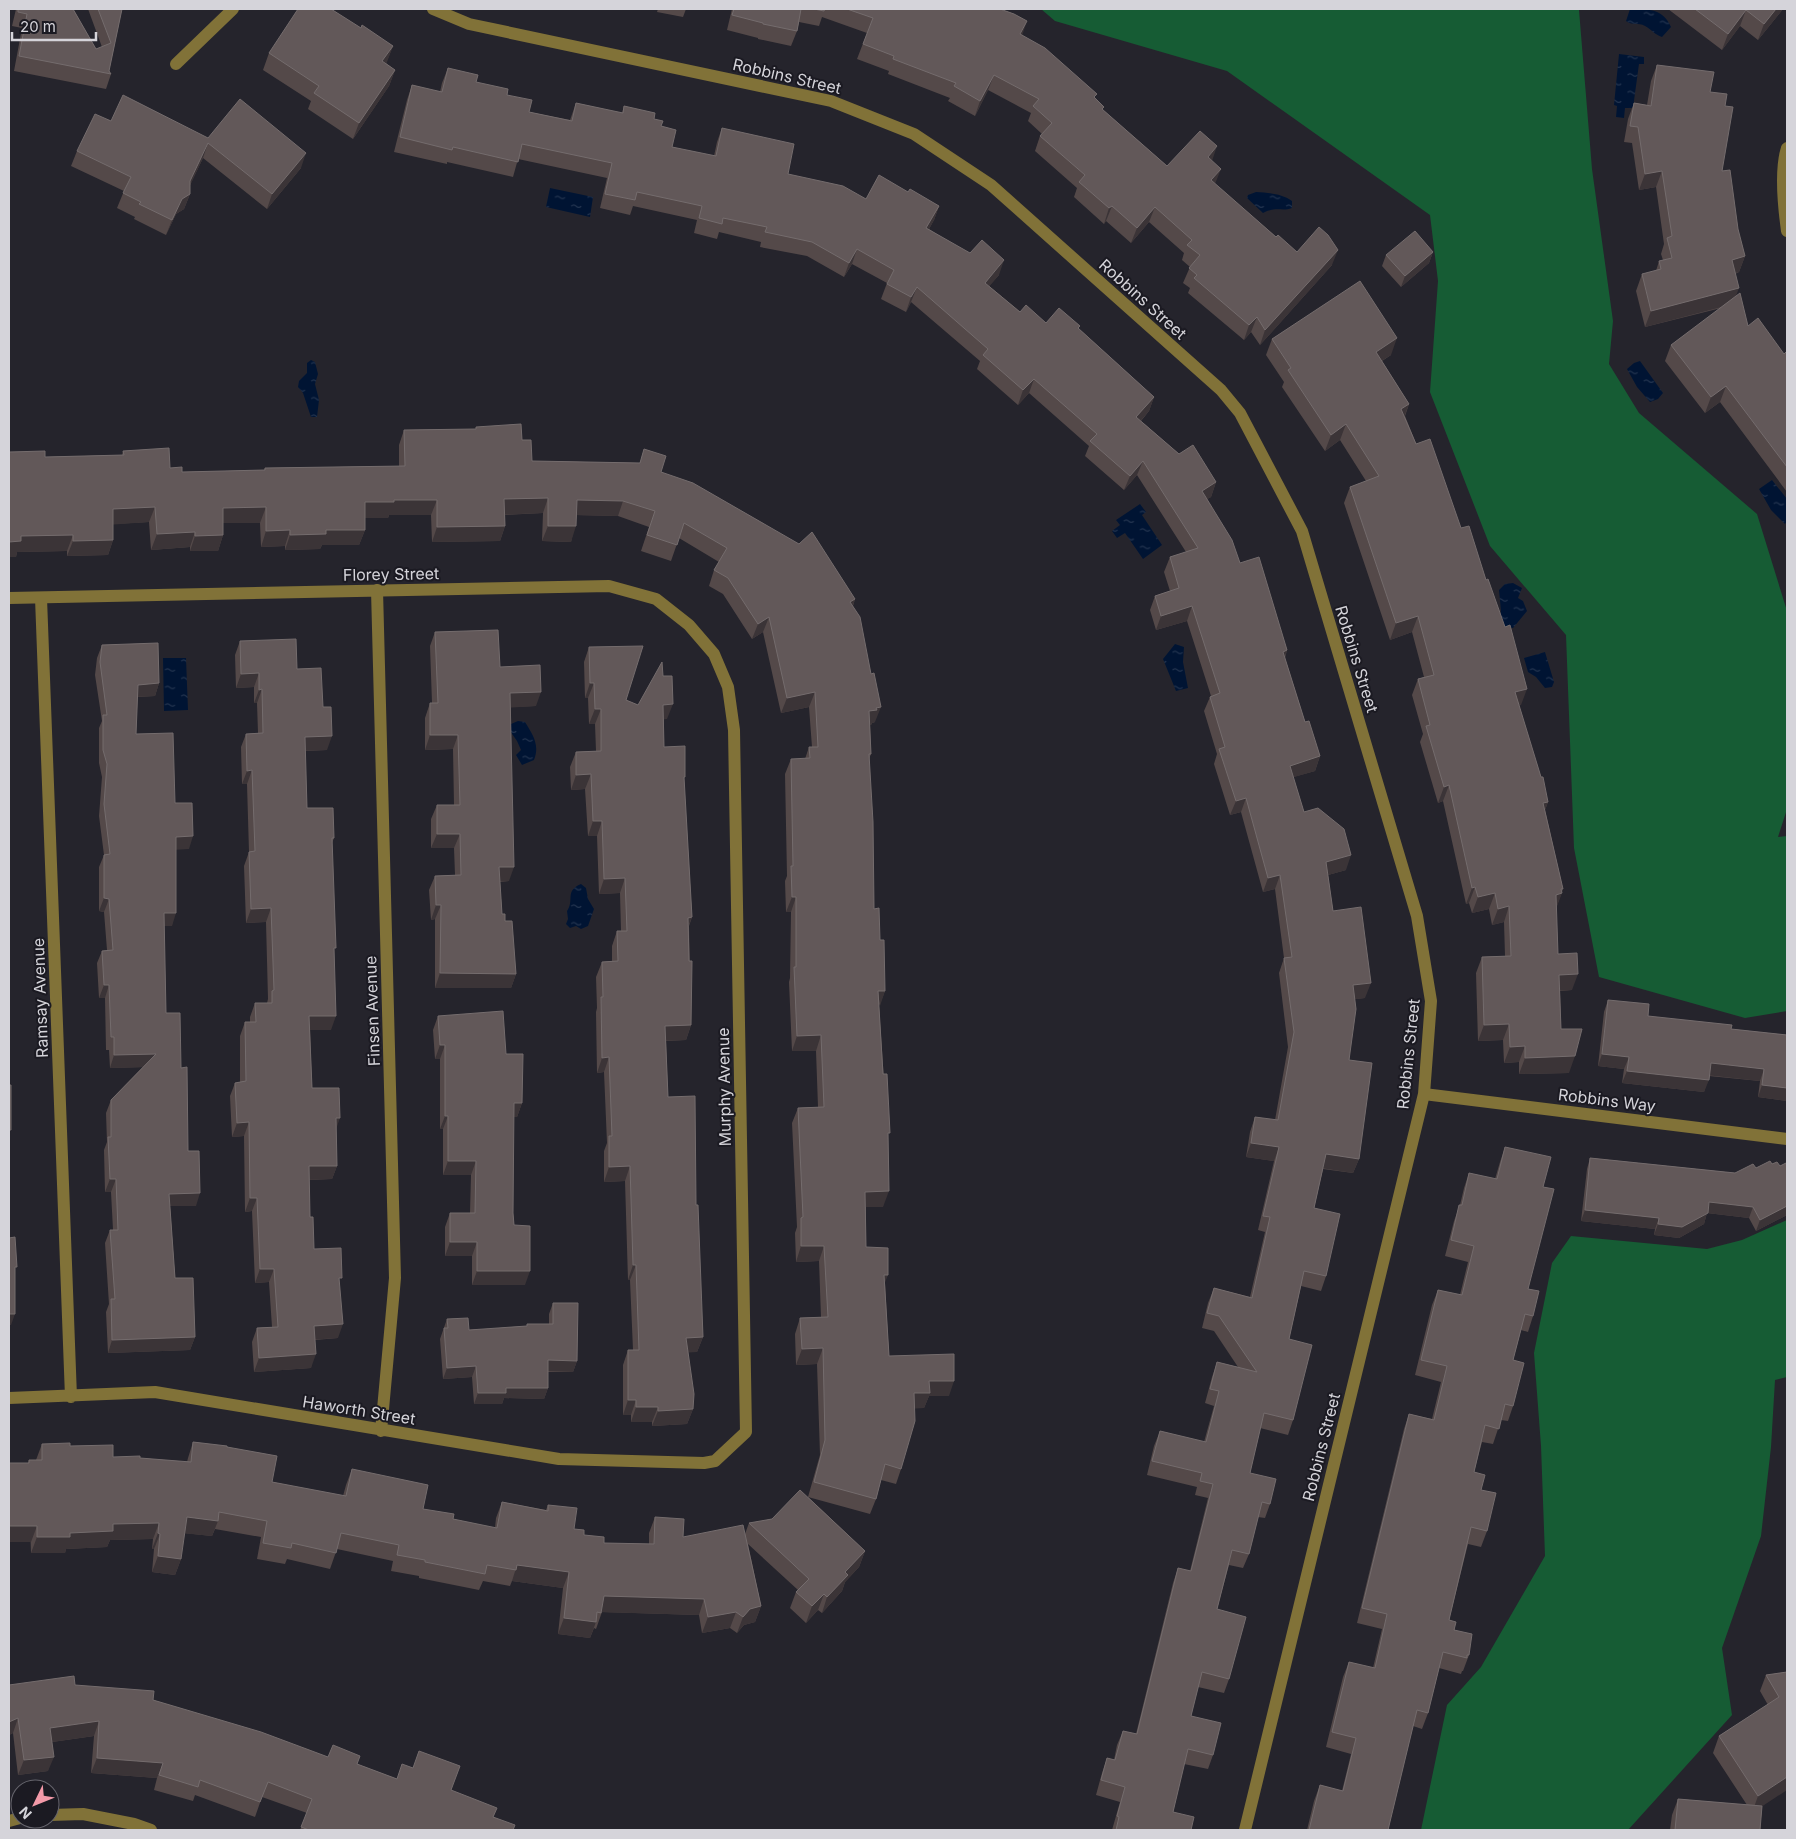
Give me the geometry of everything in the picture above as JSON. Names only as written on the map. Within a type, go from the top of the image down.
[{"type":"street","points":[[176,64],[233,9]]},
{"type":"street","name":"Robbins Street","points":[[433,9],[469,24],[831,101],[914,134],[991,185],[1221,390],[1240,413],[1302,531],[1418,916],[1431,1001],[1424,1094],[1245,1830]]},
{"type":"street","points":[[1786,152],[1784,212],[1787,231]]},
{"type":"street","name":"Florey Street","points":[[9,598],[609,586],[656,599],[690,625],[714,654],[728,687]]},
{"type":"street","name":"Finsen Avenue","points":[[377,590],[395,1278],[381,1431]]},
{"type":"street","name":"Ramsay Avenue","points":[[41,598],[71,1397]]},
{"type":"street","name":"Murphy Avenue","points":[[704,1463],[715,1461],[746,1432],[734,740],[728,687]]},
{"type":"street","name":"Robbins Way","points":[[1424,1094],[1787,1139]]},
{"type":"street","name":"Haworth Street","points":[[9,1398],[71,1397],[154,1392],[559,1460],[704,1463]]},
{"type":"street","points":[[60,1815],[83,1814],[134,1824],[151,1830]]},
{"type":"green space","points":[[1041,9],[1579,10],[1592,169],[1613,321],[1609,364],[1639,413],[1757,514],[1787,611],[1787,809],[1778,837],[1787,836],[1787,1011],[1745,1018],[1599,977],[1574,848],[1566,635],[1490,546],[1430,392],[1438,281],[1430,215],[1227,71],[1055,21]]},
{"type":"green space","points":[[1787,1220],[1787,1377],[1775,1380],[1771,1447],[1761,1536],[1722,1648],[1732,1715],[1628,1830],[1421,1830],[1447,1705],[1481,1667],[1545,1556],[1541,1446],[1534,1353],[1552,1263],[1571,1236],[1707,1249],[1742,1240]]},
{"type":"water","points":[[1630,9],[1659,13],[1664,16],[1671,27],[1662,37],[1657,35],[1647,27],[1626,21]]},
{"type":"water","points":[[1619,54],[1644,57],[1644,64],[1639,64],[1633,108],[1625,108],[1624,118],[1616,117],[1617,106],[1614,105]]},
{"type":"water","points":[[550,188],[593,197],[590,217],[546,207]]},
{"type":"water","points":[[1256,192],[1284,196],[1292,201],[1292,208],[1263,213],[1247,198],[1248,195]]},
{"type":"water","points":[[311,360],[315,362],[318,374],[315,384],[319,400],[317,417],[311,417],[303,393],[298,387],[299,381],[307,373],[307,363]]},
{"type":"water","points":[[1640,361],[1663,393],[1658,399],[1650,402],[1637,387],[1627,369]]},
{"type":"water","points":[[1772,480],[1787,499],[1787,521],[1785,524],[1771,510],[1759,489]]},
{"type":"water","points":[[1140,504],[1146,512],[1142,515],[1162,545],[1143,559],[1125,533],[1117,538],[1112,531],[1120,525],[1116,520]]},
{"type":"water","points":[[1513,583],[1522,588],[1518,598],[1523,601],[1527,611],[1513,628],[1504,627],[1499,621],[1501,611],[1499,590],[1505,584]]},
{"type":"water","points":[[1175,644],[1184,647],[1183,662],[1188,688],[1176,691],[1163,659]]},
{"type":"water","points":[[1545,652],[1554,682],[1552,687],[1545,688],[1536,677],[1528,672],[1524,658]]},
{"type":"water","points":[[163,658],[186,658],[188,710],[164,711]]},
{"type":"water","points":[[518,721],[525,722],[536,745],[534,760],[522,765],[516,755],[521,750],[510,731],[511,724]]},
{"type":"water","points":[[581,884],[586,888],[588,899],[594,909],[588,926],[581,929],[576,926],[570,928],[566,924],[571,893]]},
{"type":"building","points":[[18,9],[73,9],[96,49],[111,43],[98,9],[122,9],[109,71],[111,74],[19,56],[27,14],[18,12]]},
{"type":"building","points":[[298,9],[331,9],[361,28],[362,25],[393,46],[382,61],[395,70],[359,123],[314,93],[319,86],[269,53]]},
{"type":"building","points":[[734,9],[801,9],[797,31],[732,15]]},
{"type":"building","points":[[847,9],[1000,9],[1014,14],[1027,21],[1020,34],[1045,48],[1097,94],[1094,97],[1104,107],[1102,109],[1167,166],[1200,131],[1217,146],[1208,157],[1221,169],[1211,180],[1276,237],[1278,235],[1297,252],[1319,227],[1328,235],[1338,250],[1265,330],[1257,317],[1249,325],[1194,278],[1197,275],[1189,268],[1200,255],[1187,245],[1192,240],[1155,207],[1137,228],[1112,206],[1109,208],[1079,182],[1085,175],[1040,136],[1052,123],[1033,106],[1039,99],[994,75],[980,101],[954,86],[956,83],[893,59],[894,56],[863,44],[873,18]]},
{"type":"building","points":[[1695,9],[1776,9],[1764,24],[1746,10],[1728,34]]},
{"type":"building","points":[[1657,65],[1714,72],[1710,92],[1727,94],[1725,106],[1733,107],[1722,171],[1730,170],[1738,229],[1745,256],[1732,260],[1739,288],[1651,311],[1642,274],[1661,269],[1659,261],[1672,258],[1667,238],[1672,236],[1662,171],[1645,174],[1638,127],[1630,126],[1634,103],[1651,106]]},
{"type":"building","points":[[448,68],[478,75],[476,82],[508,89],[507,95],[532,100],[529,112],[572,121],[576,103],[623,113],[624,106],[655,113],[654,119],[663,121],[661,126],[676,130],[672,147],[716,156],[722,128],[794,144],[788,174],[843,186],[866,199],[879,175],[908,192],[910,189],[939,206],[926,228],[970,253],[982,240],[1004,260],[985,283],[1020,312],[1026,305],[1046,323],[1059,308],[1080,326],[1078,328],[1154,397],[1136,417],[1179,454],[1193,445],[1216,482],[1202,491],[1232,540],[1240,563],[1259,557],[1287,650],[1283,652],[1305,722],[1309,721],[1320,756],[1290,766],[1304,812],[1318,808],[1344,829],[1351,855],[1326,862],[1333,911],[1361,907],[1371,983],[1353,985],[1356,1009],[1349,1060],[1372,1063],[1359,1159],[1326,1154],[1314,1208],[1340,1214],[1326,1276],[1304,1271],[1289,1339],[1312,1345],[1293,1420],[1264,1413],[1250,1473],[1276,1479],[1270,1504],[1262,1502],[1249,1554],[1232,1550],[1217,1609],[1246,1617],[1229,1679],[1202,1672],[1191,1716],[1221,1723],[1213,1755],[1188,1749],[1173,1812],[1194,1817],[1191,1830],[1116,1830],[1119,1817],[1117,1816],[1125,1787],[1101,1780],[1107,1758],[1115,1760],[1123,1731],[1137,1734],[1178,1568],[1191,1571],[1213,1484],[1200,1481],[1202,1473],[1152,1461],[1160,1431],[1206,1442],[1219,1391],[1210,1389],[1217,1362],[1257,1372],[1219,1316],[1207,1313],[1214,1288],[1252,1298],[1270,1217],[1263,1216],[1279,1147],[1251,1143],[1255,1117],[1278,1120],[1294,1032],[1284,958],[1292,957],[1280,875],[1268,878],[1246,798],[1236,801],[1219,749],[1225,747],[1210,697],[1220,693],[1192,606],[1161,616],[1155,596],[1179,588],[1170,557],[1198,548],[1143,461],[1130,476],[1090,441],[1097,434],[1034,379],[1023,390],[983,355],[988,349],[917,287],[911,297],[887,284],[894,270],[857,249],[849,263],[812,242],[765,232],[767,227],[723,218],[722,224],[699,218],[702,206],[637,192],[635,200],[605,194],[612,163],[522,144],[518,162],[453,147],[452,150],[400,137],[412,85],[442,92]]},
{"type":"building","points":[[123,95],[208,138],[240,99],[306,153],[272,194],[208,143],[190,181],[190,194],[182,199],[172,220],[139,204],[141,202],[123,193],[131,177],[77,151],[95,114],[111,121]]},
{"type":"building","points":[[1415,231],[1433,252],[1405,276],[1386,255]]},
{"type":"building","points":[[1360,281],[1397,338],[1376,352],[1409,404],[1401,409],[1416,444],[1430,439],[1461,528],[1469,526],[1486,580],[1488,579],[1505,627],[1510,625],[1527,689],[1515,692],[1541,777],[1543,777],[1548,802],[1543,803],[1563,889],[1561,889],[1562,893],[1556,895],[1558,954],[1577,953],[1578,974],[1559,975],[1561,1029],[1582,1029],[1575,1056],[1525,1058],[1525,1046],[1510,1047],[1509,1024],[1484,1025],[1482,957],[1511,956],[1509,906],[1498,909],[1495,893],[1478,897],[1475,887],[1472,888],[1449,785],[1444,787],[1426,726],[1430,725],[1418,679],[1434,675],[1418,616],[1396,623],[1350,487],[1379,476],[1346,424],[1331,435],[1288,370],[1291,368],[1272,339]]},
{"type":"building","points":[[1740,293],[1748,326],[1758,318],[1784,354],[1787,351],[1787,467],[1726,386],[1711,397],[1671,345]]},
{"type":"building","points":[[521,424],[522,440],[531,440],[532,461],[640,463],[644,449],[666,456],[661,472],[693,483],[799,544],[812,532],[855,599],[850,602],[860,617],[871,674],[874,673],[881,707],[876,708],[877,710],[869,711],[871,754],[869,754],[873,822],[874,909],[879,908],[880,940],[884,940],[885,991],[878,991],[883,1074],[887,1074],[890,1133],[888,1133],[889,1191],[865,1192],[866,1247],[888,1248],[888,1275],[884,1275],[889,1356],[954,1354],[954,1381],[929,1381],[930,1393],[914,1393],[915,1421],[901,1469],[885,1464],[876,1499],[814,1482],[825,1440],[823,1348],[802,1349],[800,1318],[828,1317],[824,1246],[801,1246],[801,1218],[803,1217],[798,1108],[824,1107],[821,1035],[797,1036],[794,967],[796,967],[796,897],[792,897],[791,866],[793,866],[791,759],[810,758],[809,747],[818,747],[815,692],[787,698],[769,617],[758,624],[728,578],[714,570],[727,548],[684,523],[677,545],[647,535],[655,511],[623,501],[577,500],[576,526],[548,526],[548,498],[504,499],[505,526],[437,527],[437,500],[365,502],[365,530],[326,530],[326,534],[290,535],[290,530],[266,531],[266,507],[223,508],[223,535],[195,536],[195,532],[157,534],[155,507],[113,509],[113,540],[73,541],[73,535],[21,536],[21,541],[9,542],[9,452],[45,451],[45,457],[124,455],[123,451],[169,448],[170,468],[182,467],[182,472],[265,470],[265,468],[405,466],[404,430],[476,429],[476,427]]},
{"type":"building","points":[[498,630],[500,667],[540,665],[541,692],[510,693],[514,867],[499,867],[502,914],[505,914],[505,921],[512,921],[516,974],[440,973],[441,905],[436,905],[435,876],[461,875],[460,834],[437,834],[437,805],[460,805],[458,735],[430,735],[430,703],[438,703],[435,632]]},
{"type":"building","points":[[296,639],[297,669],[321,668],[323,707],[331,707],[332,736],[305,737],[307,808],[333,808],[336,1016],[309,1016],[312,1088],[339,1088],[340,1118],[336,1118],[337,1166],[309,1166],[310,1217],[313,1217],[314,1249],[341,1248],[342,1278],[339,1278],[343,1324],[314,1326],[316,1354],[259,1358],[257,1328],[278,1327],[274,1269],[260,1269],[257,1198],[250,1198],[249,1122],[237,1123],[235,1083],[246,1081],[245,1022],[256,1022],[255,1003],[272,1003],[272,991],[274,990],[271,908],[251,909],[249,852],[255,851],[252,770],[247,771],[246,734],[263,733],[262,689],[259,690],[259,673],[241,674],[240,641]]},
{"type":"building","points":[[158,643],[159,683],[138,685],[136,734],[173,733],[175,803],[192,803],[193,836],[176,837],[176,913],[164,913],[166,1013],[180,1013],[181,1068],[187,1067],[188,1151],[199,1151],[200,1193],[169,1194],[175,1278],[193,1278],[195,1337],[112,1340],[111,1299],[115,1299],[110,1230],[118,1230],[116,1179],[110,1179],[108,1137],[111,1137],[111,1100],[156,1054],[114,1055],[114,1037],[111,1037],[109,985],[104,985],[102,951],[113,950],[109,899],[104,898],[104,855],[110,854],[104,804],[107,764],[103,750],[103,715],[107,715],[100,662],[102,645]]},
{"type":"building","points":[[643,646],[626,700],[638,705],[662,662],[663,676],[672,676],[673,704],[663,705],[664,747],[685,746],[684,777],[692,917],[688,918],[689,961],[692,961],[691,1025],[665,1026],[668,1097],[695,1096],[696,1205],[698,1205],[703,1337],[686,1338],[694,1394],[693,1409],[658,1411],[658,1407],[636,1407],[636,1400],[628,1400],[628,1350],[639,1350],[636,1265],[633,1265],[630,1166],[609,1167],[609,1136],[612,1136],[609,1057],[602,1058],[602,962],[618,961],[617,931],[627,931],[625,878],[604,879],[602,821],[593,821],[591,774],[576,775],[576,752],[601,751],[601,709],[595,709],[594,683],[590,683],[589,647]]},
{"type":"building","points":[[1608,1000],[1649,1004],[1648,1016],[1732,1025],[1731,1029],[1787,1035],[1787,1088],[1762,1085],[1764,1069],[1711,1063],[1709,1080],[1627,1071],[1629,1057],[1602,1054]]},
{"type":"building","points":[[503,1011],[506,1054],[523,1054],[522,1103],[514,1103],[513,1213],[514,1225],[530,1226],[530,1271],[477,1271],[477,1242],[450,1242],[450,1213],[475,1213],[476,1161],[448,1161],[448,1116],[445,1116],[445,1045],[440,1045],[438,1016]]},
{"type":"building","points":[[9,1085],[11,1085],[11,1130],[9,1130]]},
{"type":"building","points":[[1505,1147],[1551,1157],[1543,1187],[1554,1189],[1528,1289],[1539,1291],[1533,1316],[1525,1314],[1513,1360],[1524,1363],[1513,1406],[1505,1404],[1499,1429],[1485,1425],[1474,1472],[1485,1475],[1481,1490],[1496,1493],[1487,1531],[1471,1527],[1449,1620],[1456,1622],[1454,1630],[1472,1634],[1469,1655],[1467,1655],[1467,1658],[1443,1652],[1428,1713],[1417,1710],[1388,1830],[1309,1830],[1320,1785],[1343,1791],[1356,1738],[1332,1732],[1349,1662],[1375,1668],[1387,1614],[1362,1608],[1409,1414],[1434,1420],[1447,1366],[1421,1360],[1438,1290],[1462,1295],[1474,1246],[1451,1240],[1459,1205],[1462,1205],[1469,1173],[1497,1179]]},
{"type":"building","points":[[1590,1158],[1735,1173],[1753,1164],[1756,1168],[1770,1161],[1772,1164],[1777,1162],[1780,1166],[1786,1163],[1787,1206],[1760,1220],[1753,1207],[1709,1202],[1708,1213],[1682,1227],[1658,1224],[1659,1218],[1585,1210]]},
{"type":"building","points":[[15,1237],[17,1267],[15,1267],[15,1314],[9,1314],[9,1238]]},
{"type":"building","points":[[553,1303],[578,1303],[577,1361],[548,1360],[548,1388],[506,1388],[506,1393],[478,1393],[476,1366],[447,1368],[444,1328],[448,1328],[447,1319],[468,1318],[469,1330],[527,1326],[527,1324],[553,1324]]},
{"type":"building","points":[[193,1442],[227,1446],[277,1456],[272,1482],[346,1496],[352,1469],[428,1485],[423,1509],[454,1514],[453,1519],[497,1528],[502,1502],[548,1511],[548,1505],[577,1508],[574,1529],[584,1530],[584,1535],[604,1537],[604,1543],[654,1544],[655,1517],[684,1519],[683,1537],[743,1525],[761,1606],[750,1609],[743,1617],[736,1612],[708,1617],[704,1599],[604,1596],[601,1613],[597,1612],[596,1622],[564,1618],[569,1572],[517,1565],[516,1570],[487,1565],[485,1574],[397,1555],[399,1545],[341,1533],[336,1553],[292,1543],[291,1548],[263,1543],[267,1521],[219,1512],[218,1521],[187,1517],[181,1559],[158,1556],[159,1523],[113,1524],[113,1531],[70,1533],[70,1537],[37,1537],[37,1526],[9,1526],[9,1463],[29,1463],[29,1460],[42,1460],[42,1444],[70,1443],[70,1446],[113,1445],[113,1457],[140,1456],[140,1458],[191,1462]]},
{"type":"building","points":[[800,1490],[865,1551],[845,1572],[848,1575],[827,1597],[824,1594],[812,1606],[796,1592],[809,1579],[749,1523],[772,1519]]},
{"type":"building","points":[[1787,1672],[1787,1777],[1758,1796],[1719,1736],[1779,1697],[1766,1675]]},
{"type":"building","points":[[74,1676],[75,1685],[154,1691],[153,1700],[261,1732],[328,1757],[333,1745],[360,1756],[357,1764],[397,1779],[402,1764],[413,1768],[419,1751],[460,1766],[451,1790],[497,1808],[493,1817],[515,1825],[513,1830],[309,1830],[301,1827],[312,1799],[268,1782],[260,1802],[200,1780],[198,1787],[159,1775],[163,1763],[97,1758],[99,1721],[50,1728],[54,1757],[24,1760],[18,1718],[9,1722],[9,1685]]},
{"type":"building","points":[[1678,1799],[1762,1806],[1760,1830],[1675,1830]]}]
